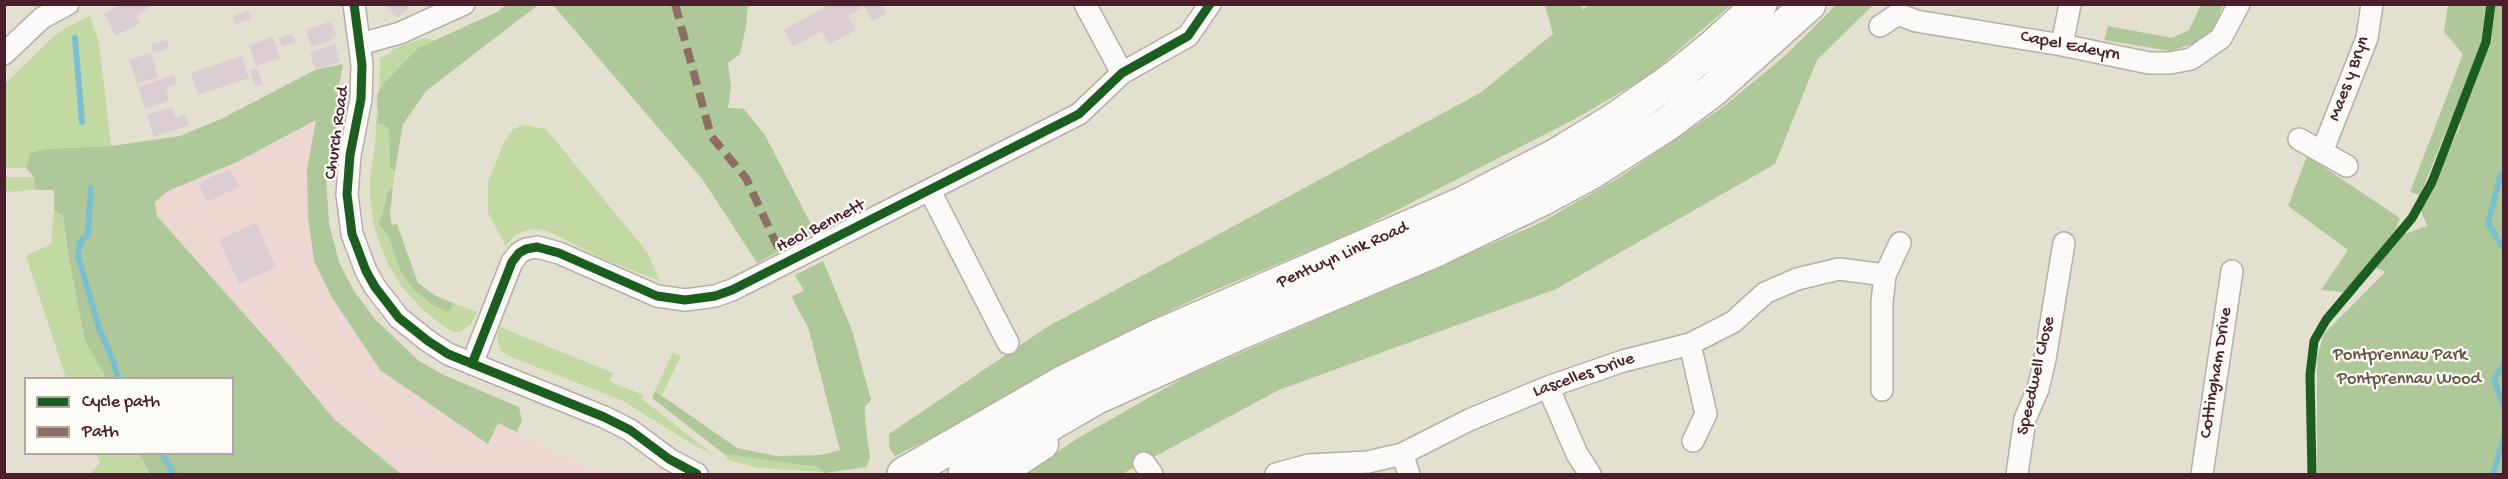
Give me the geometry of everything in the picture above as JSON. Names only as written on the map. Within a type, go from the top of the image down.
[{"type":"main road","name":"Pentwyn Link Road","points":[[904,474],[1064,382],[1154,338],[1460,205],[1556,156],[1665,85],[1714,46],[1760,4]]},
{"type":"main road","name":"Pentwyn Link Road","points":[[965,474],[1095,398],[1438,249],[1590,173],[1667,123],[1713,89],[1809,4]]},
{"type":"street","points":[[4,54],[42,18],[68,4]]},
{"type":"street","name":"Church Road","points":[[354,4],[360,44],[361,99],[350,155],[347,194],[352,234],[375,287],[399,318],[428,341],[472,364],[604,417],[630,430]]},
{"type":"street","points":[[360,44],[400,33],[464,4]]},
{"type":"street","points":[[1085,4],[1122,73]]},
{"type":"street","name":"Heol Bennett","points":[[472,364],[512,262],[519,253],[526,249],[537,247],[559,253],[657,296],[685,300],[715,296],[764,275],[1079,114],[1122,73],[1188,36],[1210,4]]},
{"type":"street","points":[[2062,45],[2070,4]]},
{"type":"street","name":"Capel Edeyrn","points":[[1880,26],[1899,9],[1916,21],[2062,45],[2149,63],[2170,63],[2191,59],[2221,38],[2239,4]]},
{"type":"street","name":"Maes y Bryn","points":[[2322,152],[2367,38],[2371,5]]},
{"type":"street","points":[[2299,140],[2347,166]]},
{"type":"street","points":[[930,190],[1008,342]]},
{"type":"street","points":[[1882,390],[1882,302],[1885,274],[1900,243]]},
{"type":"street","name":"Speedwell Close","points":[[2017,474],[2025,419],[2038,389],[2045,359],[2064,243]]},
{"type":"street","name":"Lascelles Drive","points":[[1275,474],[1309,465],[1368,462],[1402,454],[1469,420],[1548,387],[1623,361],[1690,344],[1733,322],[1765,293],[1797,279],[1839,269],[1885,274]]},
{"type":"street","name":"Cottingham Drive","points":[[2202,474],[2232,270]]},
{"type":"street","points":[[1690,344],[1706,414],[1693,441]]},
{"type":"street","points":[[998,474],[1153,371]]},
{"type":"street","points":[[1548,387],[1576,453],[1590,474]]},
{"type":"street","points":[[630,430],[666,474]]},
{"type":"street","points":[[630,430],[669,459],[697,474]]},
{"type":"street","points":[[1402,454],[1409,474]]},
{"type":"shaded area","points":[[317,120],[307,170],[308,217],[314,261],[331,296],[380,370],[488,443],[498,423],[603,474],[401,474],[334,419],[279,353],[157,216],[155,202],[168,191],[237,162]]},
{"type":"green space","points":[[1589,4],[1731,5],[1647,77],[1573,120],[1356,231],[1201,296],[1067,361],[938,435],[895,456],[889,447],[889,434],[1047,327],[1480,93],[1553,34],[1545,5],[1581,5],[1583,10]]},
{"type":"green space","points":[[506,5],[538,5],[426,91],[403,124],[395,171],[390,167],[389,129],[377,123],[379,112],[377,95],[383,84],[418,48],[497,12]]},
{"type":"green space","points":[[553,5],[748,5],[740,54],[728,63],[731,87],[728,108],[744,109],[765,135],[815,232],[757,263],[703,180]]},
{"type":"green space","points":[[1836,5],[1873,5],[1817,60],[1775,164],[1556,289],[1279,390],[1122,474],[1025,474],[1078,438],[1185,377],[1540,223],[1620,177],[1723,107],[1787,54]]},
{"type":"green space","points":[[2201,5],[2223,5],[2213,31],[2192,44],[2170,51],[2104,40],[2108,26],[2172,38],[2189,30]]},
{"type":"green space","name":"Pontprennau Wood","points":[[2448,5],[2503,5],[2503,474],[2317,474],[2317,357],[2324,334],[2385,272],[2369,264],[2343,292],[2321,290],[2348,250],[2288,206],[2307,156],[2400,218],[2395,232],[2402,235],[2427,226],[2421,211],[2461,124],[2451,119],[2420,195],[2410,192],[2463,54],[2444,32]]},
{"type":"green space","points":[[90,16],[99,42],[111,146],[45,149],[30,153],[26,168],[5,168],[5,84],[53,37]]},
{"type":"green space","points":[[424,38],[434,40],[418,48],[379,91],[380,58],[391,53],[393,49]]},
{"type":"green space","points":[[343,64],[337,95],[340,102],[339,113],[326,176],[329,223],[339,262],[354,291],[375,319],[419,361],[444,375],[519,407],[522,421],[517,432],[498,423],[488,444],[380,370],[331,296],[314,261],[308,217],[307,170],[316,120],[237,162],[168,191],[155,202],[157,216],[279,353],[334,419],[401,474],[150,474],[140,455],[234,455],[234,377],[105,377],[85,340],[63,216],[54,210],[54,190],[35,190],[34,177],[26,168],[30,153],[45,149],[111,146],[180,136],[221,119],[315,70]]},
{"type":"green space","points":[[377,108],[383,124],[389,129],[390,167],[395,171],[382,216],[400,270],[451,309],[453,303],[477,312],[471,324],[460,332],[453,332],[421,308],[402,287],[380,245],[373,222],[370,198]]},
{"type":"green space","points":[[524,125],[546,129],[647,252],[660,281],[601,258],[548,231],[535,229],[524,231],[515,235],[506,246],[488,213],[488,182],[504,142],[513,129]]},
{"type":"green space","points":[[5,177],[34,177],[35,190],[5,192]]},
{"type":"green space","points":[[393,184],[390,215],[392,225],[397,224],[418,283],[436,296],[453,303],[447,312],[433,305],[413,289],[400,270],[389,238],[378,222],[382,216],[387,194]]},
{"type":"green space","points":[[54,210],[63,216],[67,250],[106,377],[66,377],[26,256],[51,244]]},
{"type":"green space","points":[[823,261],[852,330],[871,400],[865,406],[870,458],[866,467],[825,473],[817,467],[724,454],[652,398],[655,391],[737,448],[776,456],[821,455],[840,450],[808,327],[792,296],[804,291],[795,275]]},
{"type":"green space","points":[[500,327],[613,373],[609,381],[643,395],[642,399],[714,455],[623,401],[509,356],[501,351],[499,346],[497,337]]},
{"type":"green space","points":[[673,352],[681,356],[662,395],[655,391]]},
{"type":"green space","points":[[724,454],[817,467],[823,472],[759,468],[728,460]]},
{"type":"green space","points":[[96,455],[140,455],[150,474],[90,474],[100,463]]},
{"type":"building","points":[[120,4],[153,4],[136,18],[140,23],[116,36],[104,14]]},
{"type":"building","points":[[384,4],[412,4],[398,18]]},
{"type":"building","points":[[830,4],[860,4],[862,8],[848,16],[856,30],[829,44],[822,31],[793,47],[784,30]]},
{"type":"building","points":[[863,4],[882,4],[887,13],[872,21]]},
{"type":"building","points":[[249,11],[251,19],[235,24],[233,16]]},
{"type":"building","points":[[331,21],[336,35],[331,36],[333,40],[311,47],[306,30]]},
{"type":"building","points":[[292,34],[295,42],[282,47],[279,38]]},
{"type":"building","points":[[273,37],[280,58],[256,66],[249,45]]},
{"type":"building","points":[[167,40],[169,48],[153,53],[151,44]]},
{"type":"building","points":[[335,44],[340,62],[315,70],[310,52]]},
{"type":"building","points":[[151,53],[158,77],[137,84],[129,60]]},
{"type":"building","points":[[242,56],[249,78],[198,95],[191,73]]},
{"type":"building","points":[[257,68],[263,84],[255,86],[250,70]]},
{"type":"building","points":[[174,75],[177,85],[166,88],[169,101],[145,109],[138,87]]},
{"type":"building","points":[[172,107],[175,118],[185,115],[189,125],[154,137],[147,115]]},
{"type":"building","points":[[230,169],[239,187],[207,202],[198,183]]},
{"type":"building","points":[[256,223],[276,267],[239,284],[219,240]]},
{"type":"waterway","points":[[75,38],[82,122]]},
{"type":"waterway","points":[[2504,172],[2500,176],[2488,224],[2504,249]]},
{"type":"waterway","points":[[91,188],[88,234],[80,243],[78,256],[99,328],[118,377]]},
{"type":"waterway","points":[[2504,365],[2494,379],[2504,408]]},
{"type":"waterway","points":[[2493,474],[2504,437]]},
{"type":"waterway","points":[[163,455],[174,474]]},
{"type":"marked path","points":[[675,4],[711,136],[746,178],[781,254]]},
{"type":"cycle path","points":[[354,4],[362,65],[361,99],[350,155],[347,194],[352,234],[366,271],[375,287],[399,318],[448,354],[604,417],[630,430],[669,459],[697,474]]},
{"type":"cycle path","points":[[472,364],[512,262],[519,253],[526,249],[537,247],[559,253],[657,296],[685,300],[715,296],[732,290],[1079,114],[1122,73],[1188,36],[1210,4]]},
{"type":"cycle path","points":[[2312,474],[2310,375],[2314,341],[2326,320],[2412,218],[2432,182],[2486,42],[2491,4]]},
{"type":"park label","name":"Pontprennau Park","points":[[2400,356]]}]
